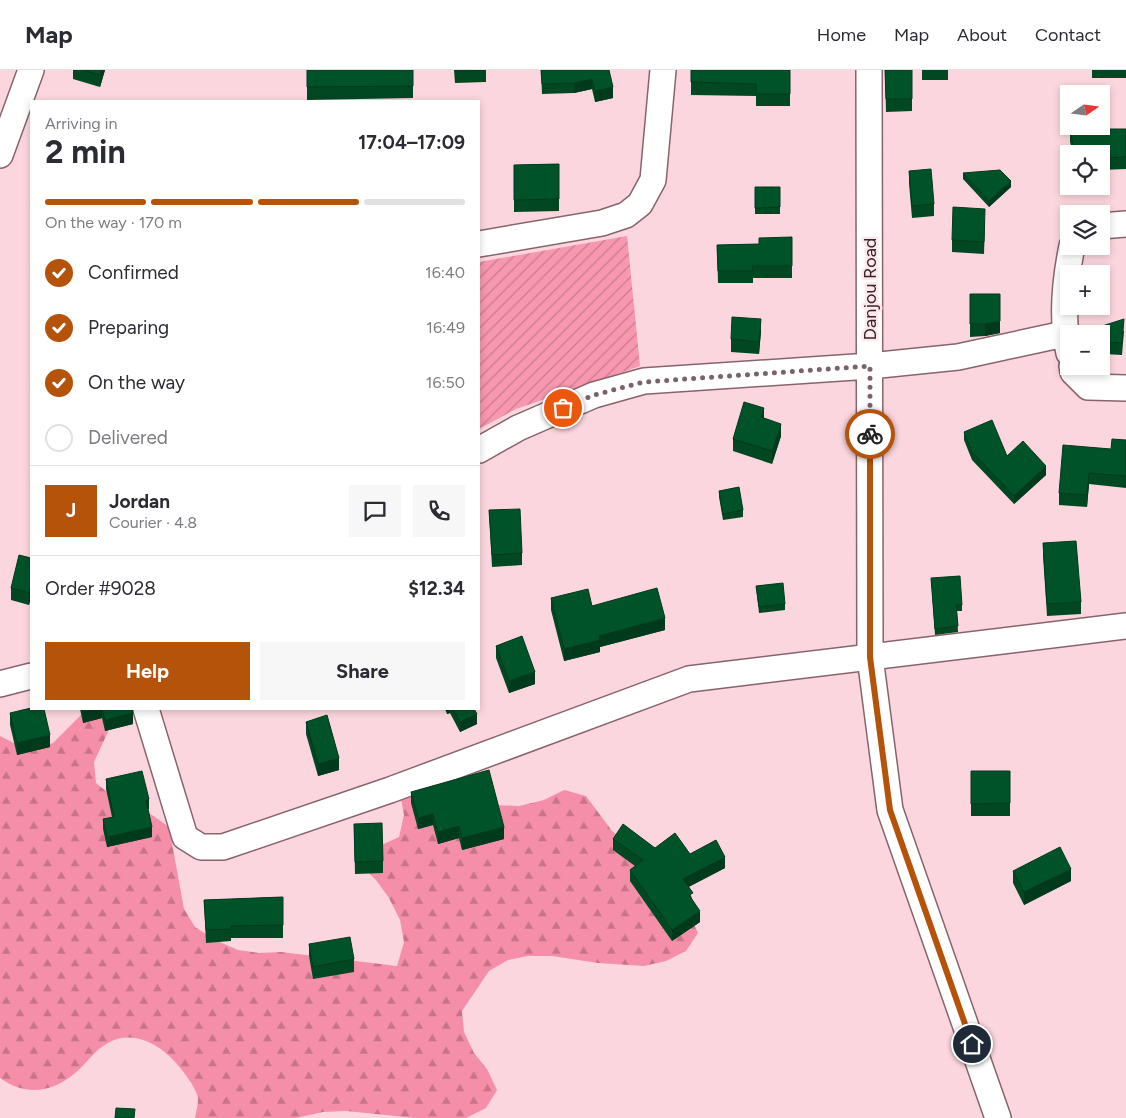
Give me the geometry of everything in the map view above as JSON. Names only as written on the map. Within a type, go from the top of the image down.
[{"type":"street","points":[[0,155],[31,70]]},
{"type":"street","points":[[480,244],[602,224],[626,215],[640,204],[652,180],[663,70]]},
{"type":"street","name":"Danjou Road","points":[[868,70],[870,657],[890,810],[998,1118]]},
{"type":"street","points":[[1110,225],[1126,224]]},
{"type":"street","points":[[1066,325],[1067,272],[1070,255]]},
{"type":"street","points":[[480,449],[518,428],[594,395],[644,382],[870,366],[1060,345]]},
{"type":"street","points":[[1076,375],[1088,387],[1126,388]]},
{"type":"street","points":[[146,710],[185,837],[201,847],[223,847],[399,786],[689,679],[1126,626]]},
{"type":"street","points":[[0,684],[30,676]]},
{"type":"green space","points":[[86,710],[113,721],[94,762],[96,783],[113,797],[152,815],[169,827],[184,909],[195,927],[215,940],[238,950],[259,953],[281,952],[397,966],[404,942],[400,920],[389,898],[376,880],[360,865],[377,847],[399,837],[404,815],[400,794],[471,804],[519,806],[544,800],[564,790],[586,796],[612,831],[629,845],[689,914],[698,933],[686,951],[666,961],[644,966],[598,963],[552,956],[528,956],[508,960],[489,971],[462,1011],[464,1032],[474,1053],[487,1069],[497,1090],[486,1108],[466,1118],[415,1118],[346,1111],[323,1112],[296,1118],[195,1118],[198,1099],[186,1075],[162,1050],[136,1038],[117,1039],[108,1043],[98,1050],[74,1074],[56,1085],[37,1090],[19,1088],[0,1078],[0,736],[28,750],[53,743]]},
{"type":"shaded area","points":[[627,236],[640,366],[516,409],[480,428],[480,262]]},
{"type":"building","points":[[83,70],[101,70],[100,75]]},
{"type":"building","points":[[307,70],[413,70],[413,86],[307,87]]},
{"type":"building","points":[[541,70],[609,70],[613,87],[595,91],[592,79],[574,83],[542,84]]},
{"type":"building","points":[[691,70],[790,70],[790,94],[756,94],[756,84],[691,82]]},
{"type":"building","points":[[885,70],[912,70],[912,99],[886,99]]},
{"type":"building","points":[[1110,129],[1126,129],[1126,157],[1110,158],[1110,145],[1073,145],[1071,135],[1110,135]]},
{"type":"building","points":[[559,164],[559,199],[514,200],[514,165]]},
{"type":"building","points":[[931,169],[934,204],[912,206],[909,171]]},
{"type":"building","points":[[1000,170],[1011,181],[989,201],[963,173]]},
{"type":"building","points":[[755,187],[780,187],[780,207],[755,208]]},
{"type":"building","points":[[953,207],[985,209],[984,242],[952,240]]},
{"type":"building","points":[[792,237],[792,266],[752,266],[753,271],[718,271],[717,245],[759,244],[759,238]]},
{"type":"building","points":[[970,294],[1000,294],[1000,321],[970,324]]},
{"type":"building","points":[[732,317],[761,319],[759,342],[731,339]]},
{"type":"building","points":[[1124,319],[1122,343],[1110,342],[1110,325],[1105,325]]},
{"type":"building","points":[[744,402],[764,408],[761,417],[781,424],[772,451],[733,439]]},
{"type":"building","points":[[992,420],[1007,456],[1023,441],[1046,466],[1014,496],[972,452],[964,432]]},
{"type":"building","points":[[1112,439],[1126,440],[1126,476],[1089,473],[1087,495],[1059,493],[1063,445],[1111,449]]},
{"type":"building","points":[[739,487],[743,510],[723,514],[719,491]]},
{"type":"building","points":[[520,509],[522,553],[492,555],[489,510]]},
{"type":"building","points":[[1076,541],[1081,602],[1047,604],[1043,543]]},
{"type":"building","points":[[19,555],[30,558],[29,593],[11,588]]},
{"type":"building","points":[[960,576],[962,605],[956,605],[958,626],[935,629],[931,578]]},
{"type":"building","points":[[783,583],[785,604],[759,607],[756,586]]},
{"type":"building","points":[[657,588],[665,618],[599,636],[600,640],[564,649],[551,598],[588,589],[592,606]]},
{"type":"building","points":[[522,636],[535,672],[509,681],[496,646]]},
{"type":"building","points":[[30,708],[30,710],[44,710],[50,735],[17,743],[10,713]]},
{"type":"building","points":[[102,710],[132,710],[133,713],[105,720]]},
{"type":"building","points":[[454,710],[475,710],[477,714],[460,722]]},
{"type":"building","points":[[327,715],[339,758],[318,764],[306,722]]},
{"type":"building","points":[[489,770],[504,827],[462,838],[459,826],[438,832],[433,814],[418,818],[411,792]]},
{"type":"building","points":[[142,771],[149,799],[146,800],[152,827],[107,837],[103,819],[114,817],[106,779]]},
{"type":"building","points":[[971,771],[1010,771],[1010,803],[971,804]]},
{"type":"building","points":[[382,823],[383,861],[355,862],[354,824]]},
{"type":"building","points":[[623,824],[655,848],[675,833],[690,854],[716,840],[725,857],[683,879],[693,893],[689,895],[700,911],[672,930],[630,870],[643,860],[613,839]]},
{"type":"building","points":[[1060,847],[1071,869],[1024,892],[1013,871]]},
{"type":"building","points":[[283,897],[283,925],[231,926],[231,929],[206,930],[204,900]]},
{"type":"building","points":[[350,937],[354,959],[313,967],[309,944]]},
{"type":"building","points":[[116,1108],[135,1109],[134,1118],[115,1118]]},
{"type":"way so far","points":[[563,408],[594,395],[644,382],[870,366],[870,434]]},
{"type":"route","points":[[870,434],[870,657],[890,810],[972,1044]]}]
